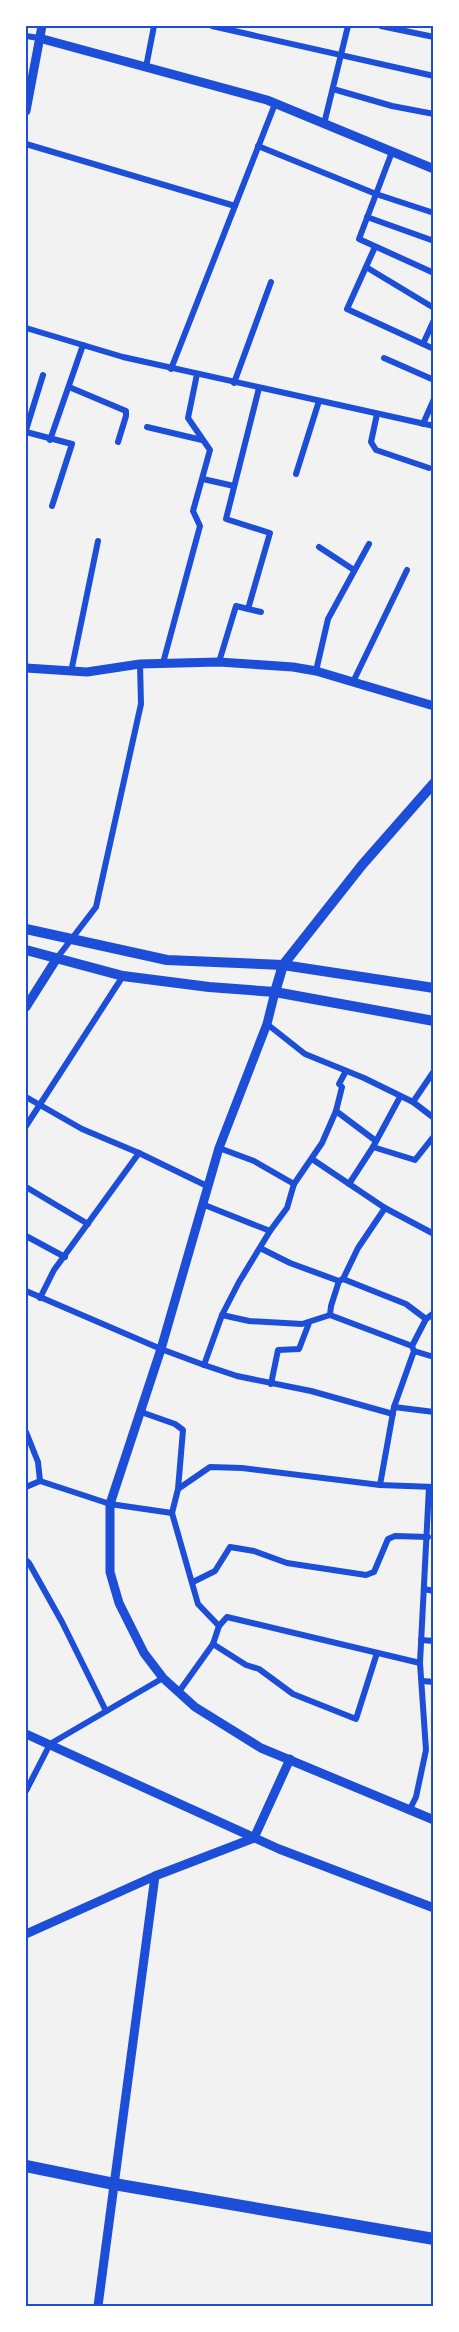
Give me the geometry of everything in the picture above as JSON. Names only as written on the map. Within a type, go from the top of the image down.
[{"type":"highway","points":[[26,2166],[114,2184],[434,2239]]},
{"type":"main road","points":[[275,992],[283,966],[362,865],[434,783]]},
{"type":"main road","points":[[26,929],[167,960],[283,966],[434,988]]},
{"type":"main road","points":[[26,950],[123,976],[208,987],[275,992],[434,1021]]},
{"type":"street","points":[[26,111],[42,26]]},
{"type":"street","points":[[146,67],[154,26]]},
{"type":"street","points":[[212,26],[434,76]]},
{"type":"street","points":[[324,124],[348,26]]},
{"type":"street","points":[[381,26],[434,37]]},
{"type":"street","points":[[26,36],[275,104],[434,169]]},
{"type":"street","points":[[333,89],[392,106],[434,114]]},
{"type":"street","points":[[171,369],[275,104]]},
{"type":"street","points":[[26,144],[235,206]]},
{"type":"street","points":[[258,146],[376,194],[434,213]]},
{"type":"street","points":[[392,152],[359,239],[434,273]]},
{"type":"street","points":[[367,217],[434,241]]},
{"type":"street","points":[[375,247],[347,309],[434,349]]},
{"type":"street","points":[[366,267],[434,308]]},
{"type":"street","points":[[234,383],[271,282]]},
{"type":"street","points":[[423,344],[434,320]]},
{"type":"street","points":[[26,328],[171,369],[434,426]]},
{"type":"street","points":[[50,440],[83,345]]},
{"type":"street","points":[[384,358],[434,380]]},
{"type":"street","points":[[163,663],[200,526],[193,511],[210,450],[188,418],[197,374]]},
{"type":"street","points":[[43,375],[26,431],[50,440],[72,444],[52,506]]},
{"type":"street","points":[[69,387],[126,411],[118,442]]},
{"type":"street","points":[[248,609],[270,533],[226,519],[259,388]]},
{"type":"street","points":[[423,424],[434,399]]},
{"type":"street","points":[[296,474],[319,401]]},
{"type":"street","points":[[377,414],[371,442],[376,450],[429,468]]},
{"type":"street","points":[[147,427],[203,440]]},
{"type":"street","points":[[203,479],[234,486]]},
{"type":"street","points":[[72,672],[98,541]]},
{"type":"street","points":[[316,671],[328,619],[369,544]]},
{"type":"street","points":[[319,547],[354,570]]},
{"type":"street","points":[[353,682],[407,570]]},
{"type":"street","points":[[219,662],[236,606],[261,612]]},
{"type":"street","points":[[26,668],[87,672],[140,664],[219,662],[293,667],[316,671],[434,706]]},
{"type":"street","points":[[26,1007],[57,958],[96,907],[141,704],[140,664]]},
{"type":"street","points":[[26,1126],[123,976]]},
{"type":"street","points":[[275,992],[267,1024],[219,1148],[161,1349],[110,1504],[110,1572],[118,1603],[144,1653],[163,1678],[195,1707],[241,1737],[434,1820]]},
{"type":"street","points":[[267,1024],[305,1054],[413,1102],[434,1118]]},
{"type":"street","points":[[204,1365],[222,1315],[270,1231],[287,1208],[294,1184],[312,1160],[336,1111],[342,1088],[339,1084],[346,1071]]},
{"type":"street","points":[[413,1102],[434,1071]]},
{"type":"street","points":[[26,1097],[82,1129],[140,1153],[207,1186]]},
{"type":"street","points":[[349,1184],[400,1097]]},
{"type":"street","points":[[336,1111],[374,1144],[415,1160],[434,1136]]},
{"type":"street","points":[[219,1148],[254,1161],[294,1184]]},
{"type":"street","points":[[40,1298],[54,1270],[140,1153]]},
{"type":"street","points":[[312,1160],[385,1208],[434,1234]]},
{"type":"street","points":[[26,1187],[88,1224]]},
{"type":"street","points":[[202,1204],[270,1231]]},
{"type":"street","points":[[330,1315],[341,1280],[358,1248],[385,1208]]},
{"type":"street","points":[[26,1236],[65,1257]]},
{"type":"street","points":[[260,1248],[290,1263],[406,1304],[426,1319]]},
{"type":"street","points":[[26,1291],[204,1365],[272,1384],[393,1410],[434,1412]]},
{"type":"street","points":[[380,1485],[393,1410],[413,1348],[426,1319],[434,1313]]},
{"type":"street","points":[[222,1315],[249,1321],[309,1323],[330,1315],[434,1357]]},
{"type":"street","points":[[272,1384],[278,1350],[299,1349],[309,1323]]},
{"type":"street","points":[[141,1412],[175,1424],[183,1430],[178,1490],[172,1513],[198,1604],[219,1626]]},
{"type":"street","points":[[26,1432],[38,1462],[40,1481]]},
{"type":"street","points":[[178,1490],[210,1467],[242,1468],[380,1485],[431,1487],[420,1663],[426,1750],[416,1797],[410,1811]]},
{"type":"street","points":[[26,1487],[40,1481],[110,1504],[172,1513]]},
{"type":"street","points":[[193,1582],[215,1571],[230,1547],[254,1551],[287,1563],[366,1575],[374,1572],[388,1539],[395,1536],[428,1537]]},
{"type":"street","points":[[26,1560],[62,1622],[106,1711]]},
{"type":"street","points":[[424,1589],[434,1591]]},
{"type":"street","points":[[178,1693],[213,1644],[219,1626],[227,1617],[420,1663]]},
{"type":"street","points":[[421,1640],[434,1641]]},
{"type":"street","points":[[213,1644],[246,1665],[259,1669],[293,1694],[356,1719],[377,1653]]},
{"type":"street","points":[[26,1791],[50,1744],[163,1678]]},
{"type":"street","points":[[422,1681],[434,1682]]},
{"type":"street","points":[[26,1734],[331,1871],[434,1908]]},
{"type":"street","points":[[26,1935],[155,1876],[254,1838],[290,1759]]},
{"type":"street","points":[[98,2307],[155,1876]]}]
